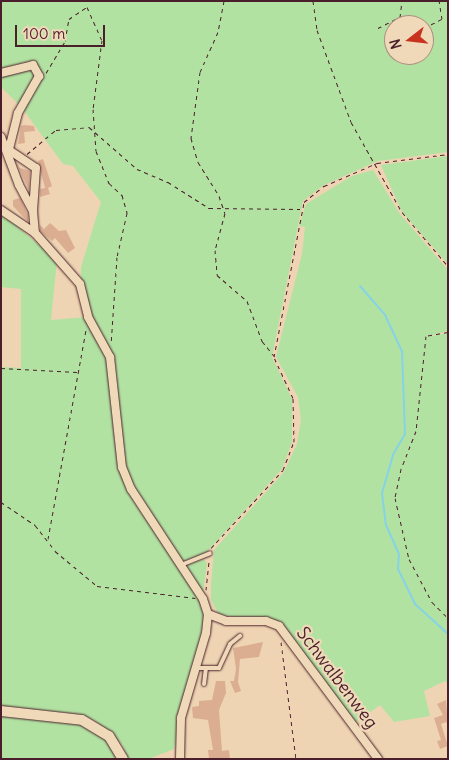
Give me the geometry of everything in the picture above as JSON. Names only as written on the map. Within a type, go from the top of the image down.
[{"type":"street","points":[[1,73],[34,65],[39,76],[18,113],[9,150]]},
{"type":"street","points":[[1,137],[9,150],[17,181],[33,211]]},
{"type":"street","points":[[9,150],[23,157],[36,168],[33,211],[34,233]]},
{"type":"street","points":[[1,210],[34,233],[80,284],[88,317],[110,357],[122,467],[131,489],[179,565],[205,599],[208,614],[181,718],[180,759]]},
{"type":"street","name":"Schwalbenweg","points":[[208,614],[226,621],[266,621],[279,626],[378,759]]},
{"type":"street","points":[[1,711],[82,720],[109,736],[123,759]]},
{"type":"lane","points":[[179,565],[210,553]]},
{"type":"lane","points":[[195,668],[206,668],[223,664],[230,644],[240,636]]},
{"type":"lane","points":[[204,684],[206,668]]},
{"type":"path","points":[[1,502],[36,525],[66,562],[97,586],[205,599],[210,553],[283,470],[294,442],[293,398],[274,357],[262,341],[247,301],[217,275],[215,250],[223,229],[224,209],[198,162],[191,138],[200,72],[218,32],[224,1]]},
{"type":"path","points":[[313,1],[317,30],[351,122],[377,163],[402,212],[448,266]]},
{"type":"path","points":[[378,28],[400,17],[402,1]]},
{"type":"path","points":[[434,23],[442,19],[439,1]]},
{"type":"path","points":[[39,76],[48,72],[57,58],[69,19],[87,7],[93,15],[102,40],[92,109],[101,166],[109,183],[122,195],[127,213],[117,256],[110,357]]},
{"type":"path","points":[[23,157],[56,130],[94,129],[137,169],[168,182],[201,204],[224,209],[301,209]]},
{"type":"path","points":[[274,357],[301,209],[304,202],[324,186],[377,163],[448,154]]},
{"type":"path","points":[[48,540],[88,317]]},
{"type":"path","points":[[448,332],[426,336],[422,350],[416,431],[400,469],[395,498],[410,559],[432,602],[448,618]]},
{"type":"path","points":[[1,368],[78,372]]},
{"type":"path","points":[[279,626],[296,759]]},
{"type":"green space","points":[[1,1],[448,1],[448,152],[378,161],[324,185],[303,201],[272,357],[292,399],[292,442],[282,469],[207,552],[180,564],[132,487],[123,466],[112,357],[89,317],[81,283],[81,267],[101,202],[73,166],[63,164],[22,108],[38,68],[1,72]]},
{"type":"green space","points":[[33,66],[38,76],[20,106],[1,87],[1,73]]},
{"type":"green space","points":[[448,156],[448,264],[402,212],[381,165]]},
{"type":"green space","points":[[373,170],[400,214],[448,270],[448,331],[425,337],[448,333],[448,684],[445,681],[424,691],[430,716],[394,722],[380,705],[354,724],[278,621],[219,615],[211,600],[211,584],[214,550],[284,472],[297,444],[301,420],[298,397],[276,357],[302,254],[305,227],[299,226],[306,204],[352,176]]},
{"type":"green space","points":[[1,213],[57,260],[51,320],[87,317],[108,361],[120,472],[134,502],[195,591],[204,614],[205,626],[187,687],[174,749],[148,759],[128,759],[122,744],[94,720],[62,712],[16,712],[1,707],[1,367],[21,368],[21,289],[1,287]]},
{"type":"green space","points":[[203,559],[207,563],[203,594],[183,567]]},
{"type":"green space","points":[[1,713],[81,723],[101,733],[120,759],[1,759]]},
{"type":"building","points":[[21,126],[34,126],[35,131],[24,132],[25,143],[18,144]]},
{"type":"building","points":[[43,159],[52,186],[48,188],[50,194],[40,197],[40,189],[45,188],[38,161]]},
{"type":"building","points":[[16,162],[20,168],[30,171],[29,190]]},
{"type":"building","points":[[20,198],[28,215],[28,222],[13,206],[13,200]]},
{"type":"building","points":[[50,223],[59,231],[66,230],[75,248],[68,253],[55,238],[52,241],[40,231],[40,225],[44,229]]},
{"type":"building","points":[[263,642],[259,657],[240,659],[238,682],[241,691],[235,693],[230,681],[234,681],[236,669],[233,648]]},
{"type":"building","points":[[216,681],[225,681],[226,693],[219,710],[222,751],[229,750],[230,759],[209,759],[208,750],[213,750],[208,720],[193,718],[192,707],[199,706],[199,701],[212,700]]},
{"type":"building","points":[[446,700],[448,726],[446,722],[441,724],[448,746],[440,749],[437,741],[441,740],[434,718],[443,715],[437,704]]},
{"type":"waterway","points":[[360,286],[385,315],[402,351],[405,434],[393,455],[382,493],[386,525],[399,554],[398,569],[415,604],[448,634]]}]
